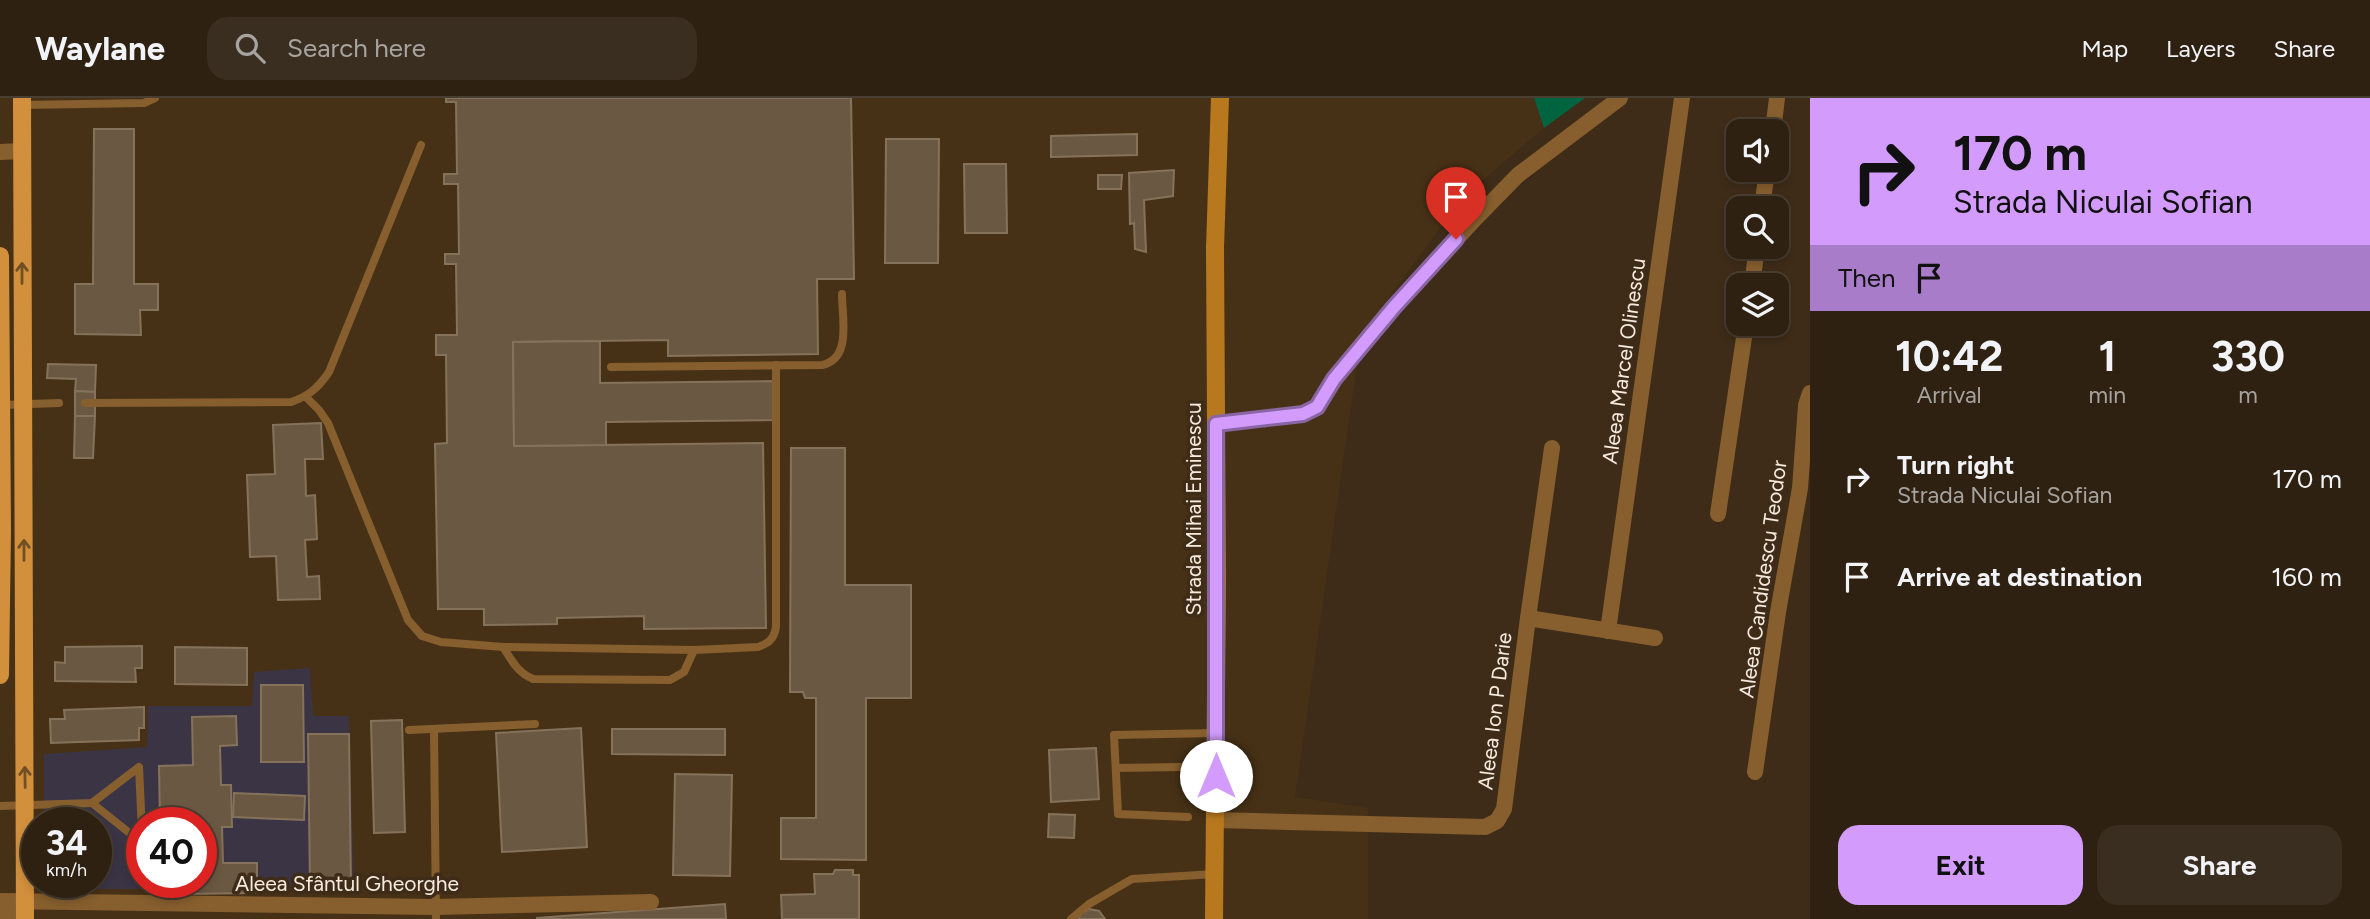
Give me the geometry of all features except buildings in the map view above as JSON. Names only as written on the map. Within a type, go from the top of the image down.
[{"type":"main road","points":[[0,675],[2,405],[22,151],[22,101]]},
{"type":"main road","points":[[0,256],[0,290],[23,405],[25,913]]},
{"type":"main road","points":[[0,683],[24,683]]},
{"type":"street","name":"Strada Mihai Eminescu","points":[[1211,918],[1216,820],[1214,248],[1220,98]]},
{"type":"street","points":[[1216,424],[1303,414],[1317,407],[1334,379],[1394,307],[1481,212],[1518,175],[1620,98]]},
{"type":"street","name":"Aleea Marcel Olinescu","points":[[1608,631],[1682,98]]},
{"type":"street","points":[[1774,119],[1777,98]]},
{"type":"street","points":[[0,152],[22,151]]},
{"type":"street","points":[[1718,514],[1744,336]]},
{"type":"street","name":"Aleea Candidescu Teodor","points":[[1755,772],[1800,488],[1806,405],[1810,393]]},
{"type":"street","points":[[1528,618],[1552,448]]},
{"type":"street","name":"Aleea Ion P Darie","points":[[1216,820],[1485,827],[1497,821],[1504,809],[1528,618],[1655,638]]},
{"type":"street","name":"Aleea Sfântul Gheorghe","points":[[0,901],[25,913],[435,913],[651,902]]},
{"type":"street","points":[[0,917],[25,913]]},
{"type":"lane","points":[[22,101],[144,103],[155,98]]},
{"type":"lane","points":[[85,402],[291,402],[306,397],[329,372],[421,145]]},
{"type":"lane","points":[[611,367],[832,363],[840,355],[842,343],[842,294]]},
{"type":"lane","points":[[306,397],[328,423],[408,620],[422,636],[441,642],[503,647],[694,650],[758,647],[767,644],[775,636],[776,365]]},
{"type":"lane","points":[[2,405],[59,403]]},
{"type":"lane","points":[[503,647],[523,675],[533,679],[670,680],[684,671],[694,650]]},
{"type":"lane","points":[[409,730],[534,724]]},
{"type":"lane","points":[[434,729],[435,913]]},
{"type":"lane","points":[[1188,817],[1118,814],[1114,735],[1216,733]]},
{"type":"lane","points":[[0,806],[92,803],[139,767],[141,807]]},
{"type":"lane","points":[[1116,768],[1180,768]]},
{"type":"lane","points":[[92,803],[126,830]]},
{"type":"lane","points":[[1071,919],[1089,904],[1132,879],[1215,874]]},
{"type":"shaded area","points":[[0,98],[1534,98],[1544,128],[1462,198],[1361,336],[1295,797],[1368,808],[1368,919],[0,919]]},
{"type":"shaded area","points":[[310,668],[313,716],[349,716],[354,889],[217,889],[217,807],[126,807],[126,889],[112,889],[112,807],[44,807],[44,754],[147,747],[148,706],[252,706],[254,672]]},
{"type":"green space","points":[[1534,98],[1585,98],[1544,128]]},
{"type":"route","points":[[1216,776],[1216,424],[1303,414],[1317,407],[1334,379],[1456,239]]}]
